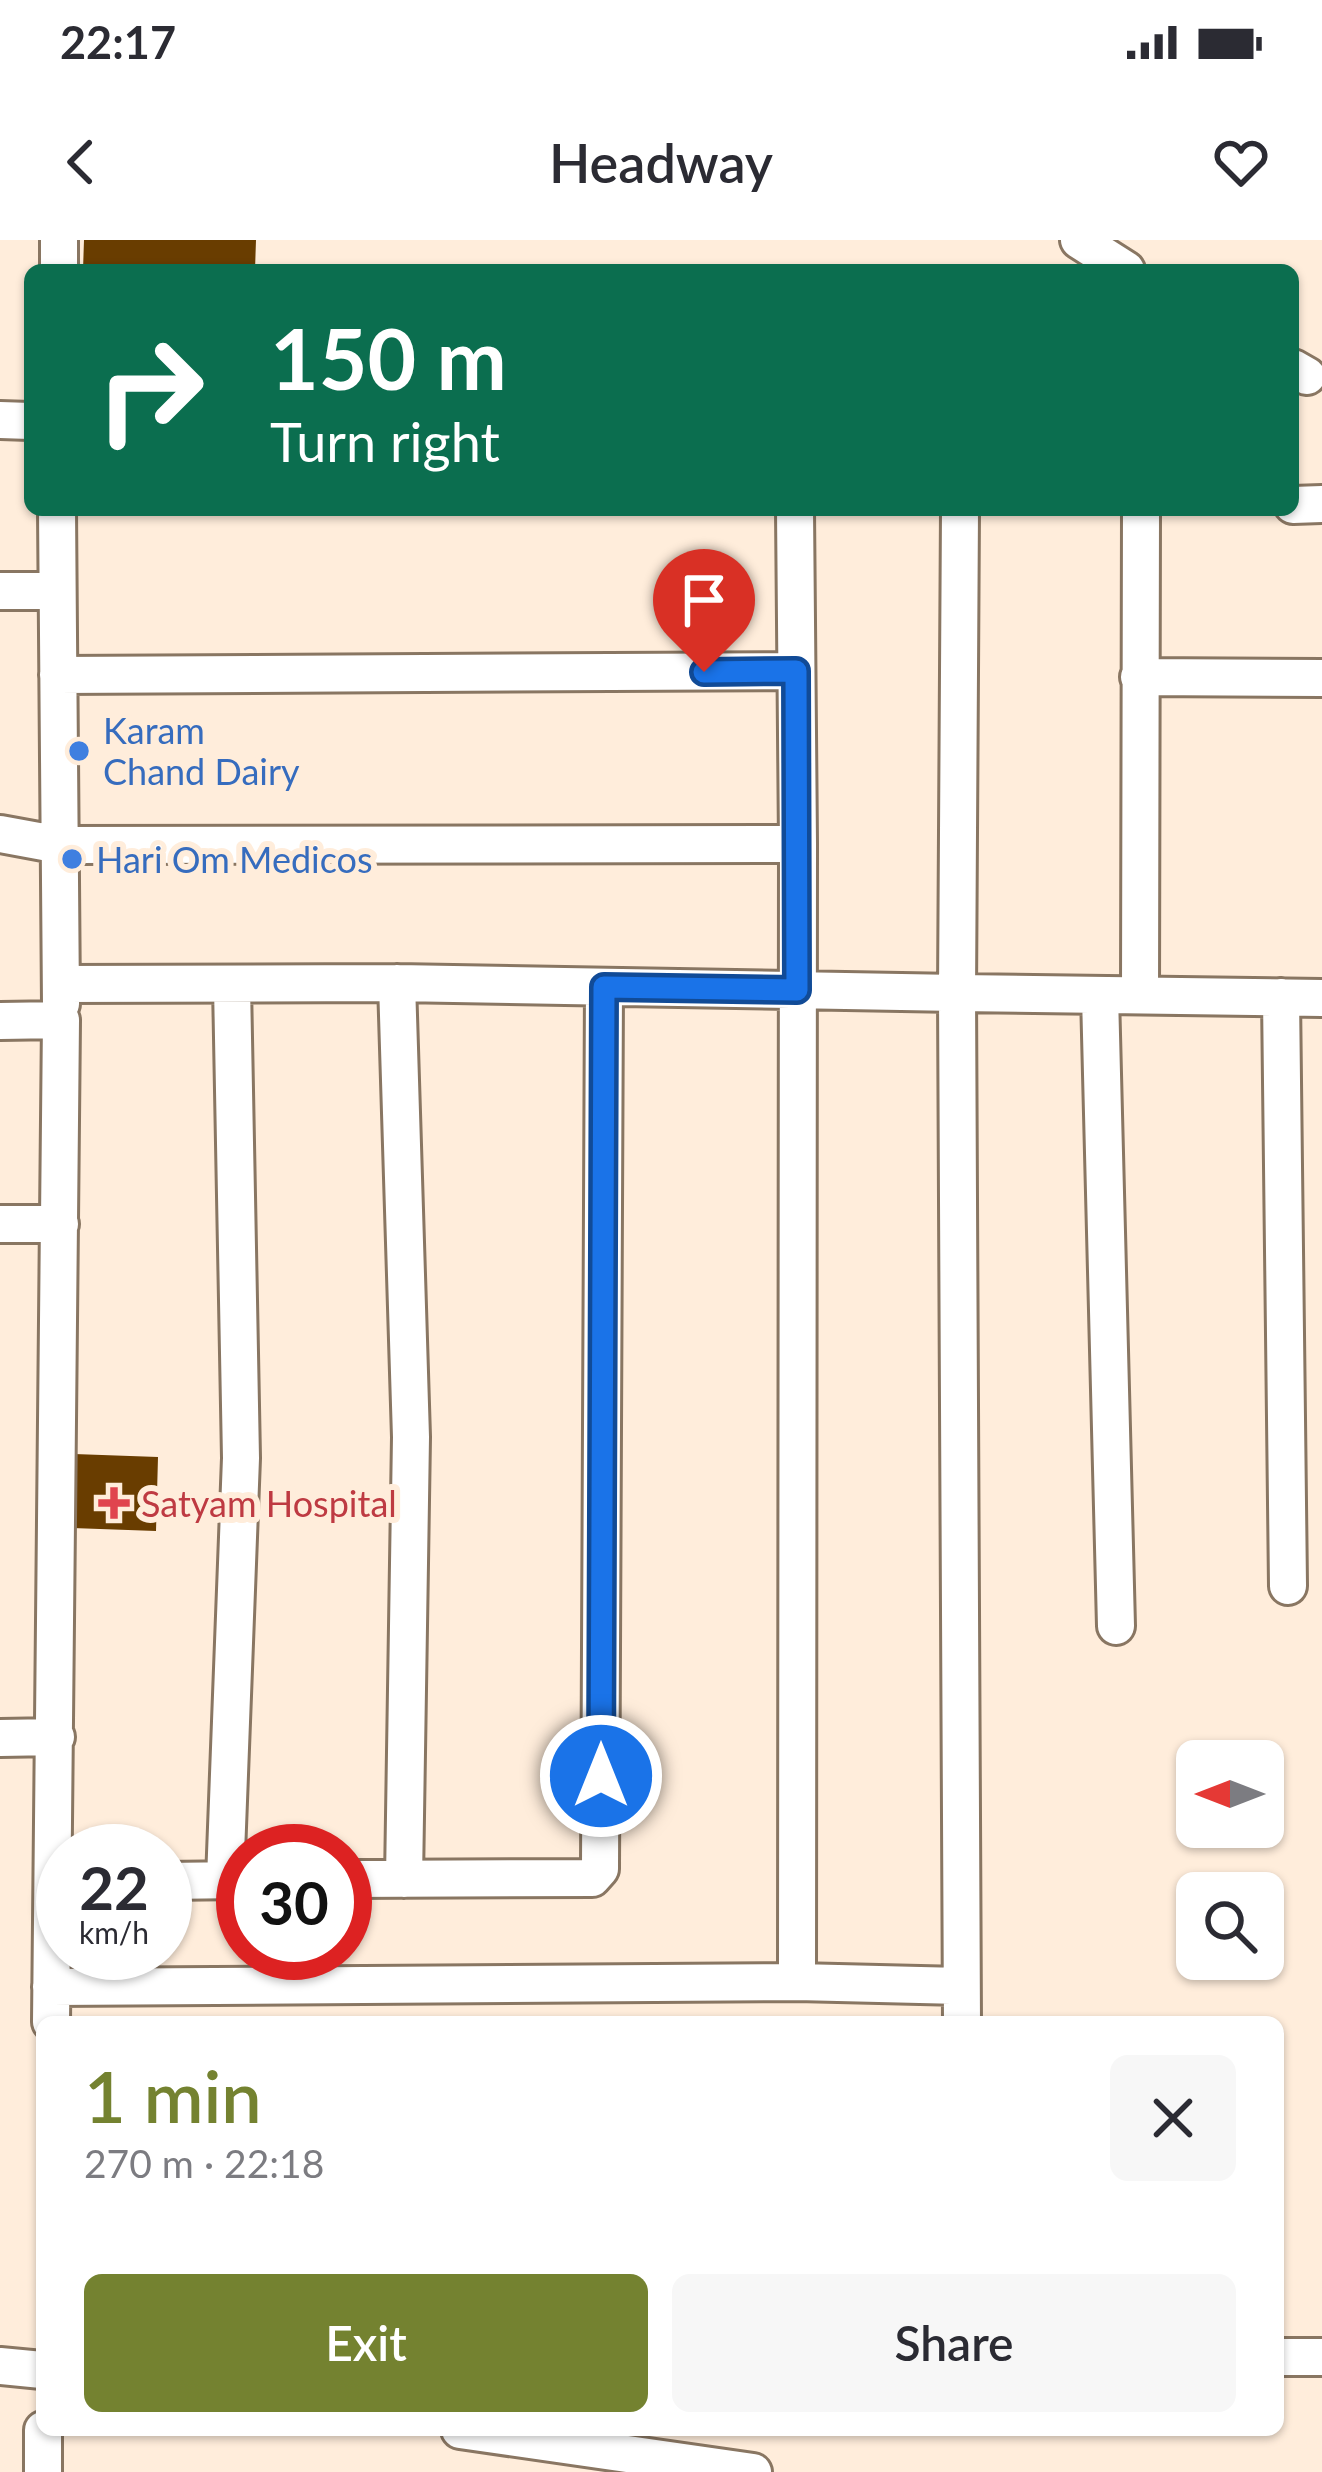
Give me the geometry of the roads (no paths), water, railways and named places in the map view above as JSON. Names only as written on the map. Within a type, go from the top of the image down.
[{"type":"street","points":[[1079,240],[1117,264]]},
{"type":"street","points":[[57,516],[61,1002],[57,1824]]},
{"type":"street","points":[[795,516],[797,1982]]},
{"type":"street","points":[[51,2005],[797,1982],[962,2004],[957,993],[960,516]]},
{"type":"street","points":[[1140,995],[1141,516]]},
{"type":"street","points":[[0,591],[57,591]]},
{"type":"street","points":[[58,675],[796,671]]},
{"type":"street","points":[[1139,677],[1322,678]]},
{"type":"street","points":[[0,834],[60,845],[798,844]]},
{"type":"street","points":[[0,1021],[61,1002],[232,985],[397,982],[1322,998]]},
{"type":"street","points":[[397,982],[411,1438],[404,1879]]},
{"type":"street","points":[[232,985],[241,1458],[235,1824]]},
{"type":"street","points":[[372,1879],[592,1878],[600,1869],[604,987]]},
{"type":"street","points":[[1100,995],[1117,1626]]},
{"type":"street","points":[[1281,998],[1288,1586]]},
{"type":"street","points":[[0,1224],[60,1224]]},
{"type":"street","points":[[0,1738],[56,1738]]},
{"type":"street","points":[[1284,2357],[1322,2356]]},
{"type":"street","points":[[0,2366],[36,2369]]},
{"type":"street","points":[[43,2436],[43,2472]]},
{"type":"street","points":[[502,2436],[753,2472]]},
{"type":"place","name":"Karam Chand Dairy","points":[[79,751]]},
{"type":"place","name":"Hari Om Medicos","points":[[72,859]]},
{"type":"place","name":"Satyam Hospital","points":[[114,1503]]}]
